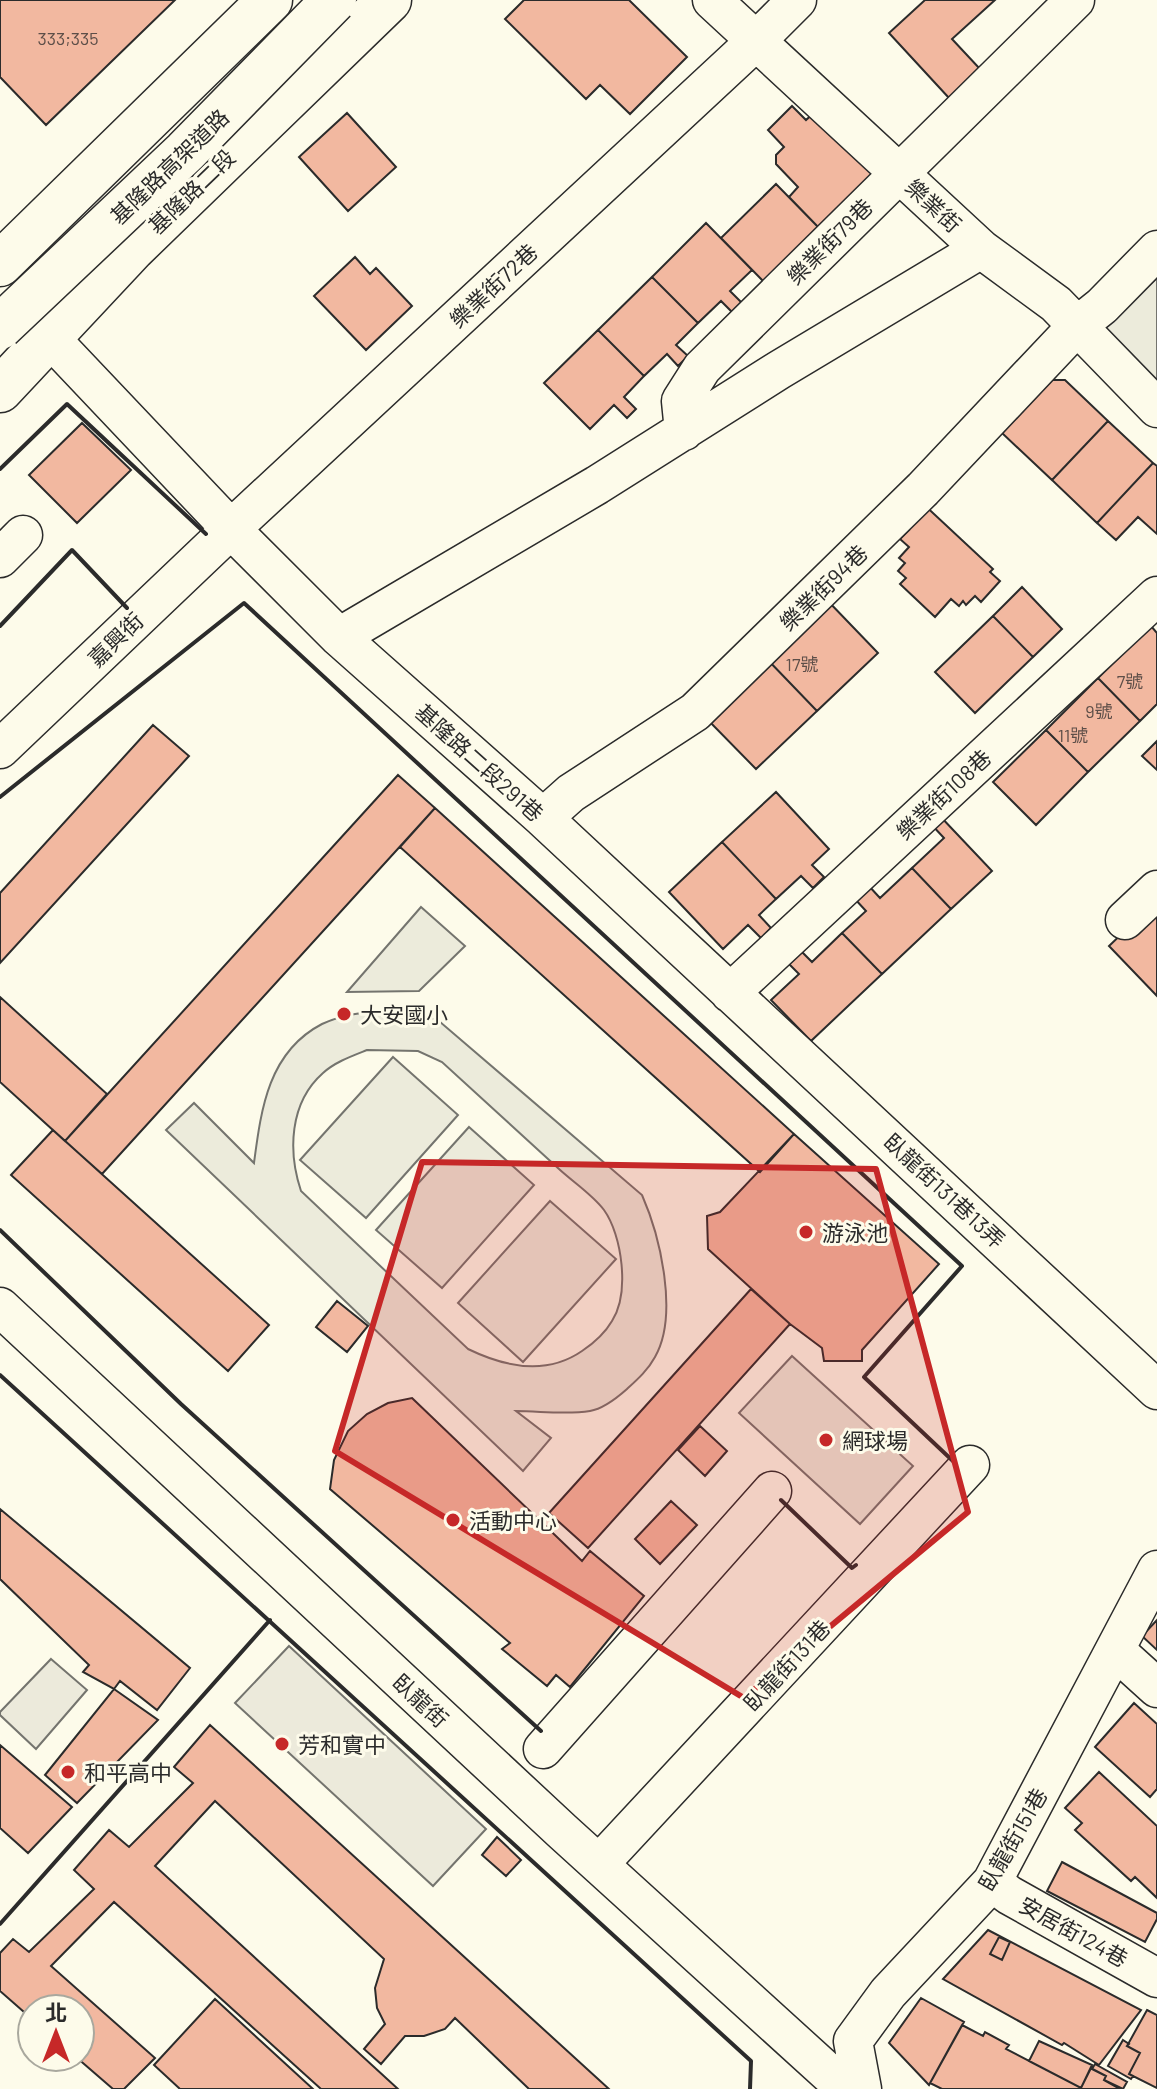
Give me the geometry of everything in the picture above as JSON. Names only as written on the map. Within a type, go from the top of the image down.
[{"type":"main road","points":[[0,264],[270,0]]},
{"type":"main road","name":"基隆路高架道路","points":[[0,327],[185,152],[334,0]]},
{"type":"main road","name":"基隆路二段","points":[[0,390],[133,248],[389,0]]},
{"type":"street","name":"樂業街","points":[[712,0],[981,249],[1042,293],[1157,408]]},
{"type":"street","name":"樂業街72巷","points":[[231,529],[797,0]]},
{"type":"street","name":"樂業街79巷","points":[[684,431],[681,401],[702,368],[1075,0]]},
{"type":"street","points":[[77,187],[133,248]]},
{"type":"street","points":[[339,637],[597,485],[981,249]]},
{"type":"street","points":[[1077,326],[1102,306],[1157,250]]},
{"type":"street","name":"樂業街94巷","points":[[543,818],[571,793],[695,712],[923,489],[1077,326]]},
{"type":"street","name":"基隆路二段291巷","points":[[50,338],[231,529],[339,637],[543,818],[730,993]]},
{"type":"street","name":"嘉興街","points":[[0,749],[231,529]]},
{"type":"street","name":"樂業街108巷","points":[[730,993],[1157,596]]},
{"type":"street","points":[[1125,920],[1157,890]]},
{"type":"street","name":"臥龍街131巷13弄","points":[[730,993],[1157,1390]]},
{"type":"street","name":"臥龍街","points":[[0,1307],[562,1831],[846,2089]]},
{"type":"street","name":"臥龍街131巷","points":[[600,1863],[970,1465]]},
{"type":"street","points":[[543,1749],[772,1491]]},
{"type":"street","name":"臥龍街151巷","points":[[862,2089],[853,2041],[888,1993],[992,1882],[1157,1570]]},
{"type":"street","points":[[1115,1650],[1157,1688]]},
{"type":"street","name":"安居街124巷","points":[[992,1882],[1009,1895],[1157,1978]]},
{"type":"highlighted area","points":[[422,1162],[876,1169],[968,1512],[744,1698],[335,1451]]},
{"type":"shaded area","points":[[1157,278],[1157,406],[1088,340]]},
{"type":"shaded area","points":[[421,907],[465,946],[419,991],[347,992]]},
{"type":"shaded area","points":[[408,1007],[439,1021],[642,1195],[655,1232],[664,1276],[666,1320],[655,1357],[627,1389],[595,1410],[572,1413],[516,1411],[551,1438],[523,1471],[166,1130],[194,1103],[254,1163],[270,1084],[290,1050],[304,1036],[332,1020]],"holes":[[[367,1050],[418,1051],[442,1062],[594,1199],[610,1221],[622,1264],[618,1309],[599,1338],[568,1359],[554,1364],[525,1366],[496,1360],[468,1349],[301,1191],[294,1160],[294,1129],[303,1099],[312,1085],[333,1066]]]},
{"type":"shaded area","points":[[393,1057],[458,1115],[366,1218],[300,1160]]},
{"type":"shaded area","points":[[469,1127],[534,1185],[442,1288],[376,1230]]},
{"type":"shaded area","points":[[550,1201],[616,1259],[523,1362],[458,1303]]},
{"type":"shaded area","name":"網球場","points":[[792,1356],[913,1466],[860,1524],[739,1413]]},
{"type":"shaded area","points":[[289,1646],[486,1829],[433,1886],[235,1703]]},
{"type":"shaded area","points":[[51,1659],[87,1690],[36,1749],[0,1712]]},
{"type":"building","points":[[0,0],[175,0],[46,125],[0,77]]},
{"type":"building","points":[[524,0],[629,0],[687,57],[630,114],[600,85],[586,99],[505,19]]},
{"type":"building","points":[[925,0],[995,0],[952,39],[980,69],[949,98],[889,33]]},
{"type":"building","points":[[792,106],[806,120],[818,109],[873,164],[873,177],[820,229],[789,197],[798,187],[776,164],[776,155],[784,147],[768,130]]},
{"type":"building","points":[[347,113],[396,167],[348,211],[299,157]]},
{"type":"building","points":[[776,184],[820,229],[765,283],[721,238]]},
{"type":"building","points":[[706,223],[752,270],[730,291],[743,304],[733,313],[721,301],[698,323],[652,277]]},
{"type":"building","points":[[355,257],[370,274],[376,268],[412,306],[366,350],[314,296]]},
{"type":"building","points":[[652,277],[698,323],[676,345],[688,356],[678,366],[667,354],[644,376],[598,330]]},
{"type":"building","points":[[598,330],[644,376],[624,397],[636,409],[627,418],[614,405],[590,429],[544,383]]},
{"type":"building","points":[[1052,380],[1065,380],[1108,421],[1052,480],[1002,433]]},
{"type":"building","points":[[1108,421],[1153,463],[1097,523],[1052,480]]},
{"type":"building","points":[[82,423],[131,470],[77,523],[29,475]]},
{"type":"building","points":[[1153,463],[1157,466],[1157,534],[1138,517],[1116,540],[1097,523]]},
{"type":"building","points":[[919,500],[993,569],[990,572],[1000,581],[981,602],[975,596],[966,605],[963,601],[959,606],[951,599],[935,617],[900,584],[906,578],[898,571],[905,563],[899,558],[909,547],[900,539],[909,530],[900,521]]},
{"type":"building","points":[[1022,587],[1062,629],[1033,657],[993,616]]},
{"type":"building","points":[[826,599],[878,653],[817,711],[765,657]]},
{"type":"building","points":[[993,616],[1033,657],[975,713],[935,672]]},
{"type":"building","points":[[1151,626],[1157,633],[1157,704],[1140,721],[1098,678]]},
{"type":"building","points":[[765,657],[817,711],[756,769],[704,716]]},
{"type":"building","points":[[1098,678],[1140,721],[1088,772],[1046,730]]},
{"type":"building","points":[[153,725],[189,756],[0,963],[0,893]]},
{"type":"building","points":[[1046,730],[1088,772],[1036,825],[993,782]]},
{"type":"building","points":[[1157,741],[1157,770],[1142,756]]},
{"type":"building","points":[[398,775],[435,808],[102,1174],[65,1141]]},
{"type":"building","points":[[776,792],[829,849],[812,865],[824,877],[813,888],[801,876],[776,899],[722,842]]},
{"type":"building","points":[[435,808],[794,1134],[760,1172],[400,847]]},
{"type":"building","points":[[939,815],[992,871],[951,909],[912,868],[944,838],[930,823]]},
{"type":"building","points":[[722,842],[776,899],[759,915],[771,928],[761,938],[748,925],[723,949],[669,892]]},
{"type":"building","points":[[912,868],[951,909],[882,974],[842,933],[866,911],[854,898],[868,885],[880,898]]},
{"type":"building","points":[[1155,902],[1157,905],[1157,996],[1109,946]]},
{"type":"building","points":[[842,933],[882,974],[811,1041],[771,1000],[799,974],[789,964],[802,952],[812,962]]},
{"type":"building","points":[[0,997],[107,1094],[65,1141],[0,1082]]},
{"type":"building","points":[[53,1130],[269,1325],[228,1371],[11,1175]]},
{"type":"building","name":"游泳池","points":[[794,1134],[939,1264],[862,1350],[862,1361],[824,1361],[822,1348],[790,1324],[708,1249],[707,1216],[720,1212]]},
{"type":"building","points":[[751,1289],[790,1324],[588,1548],[549,1513]]},
{"type":"building","points":[[337,1301],[368,1326],[347,1352],[316,1327]]},
{"type":"building","name":"活動中心","points":[[412,1398],[582,1561],[590,1551],[644,1596],[570,1687],[556,1675],[547,1686],[502,1649],[510,1643],[330,1489],[334,1460],[348,1431],[367,1414],[388,1403]]},
{"type":"building","points":[[700,1426],[727,1451],[705,1476],[678,1450]]},
{"type":"building","points":[[671,1501],[697,1525],[660,1564],[635,1539]]},
{"type":"building","points":[[0,1509],[190,1668],[157,1710],[120,1681],[114,1689],[83,1672],[89,1665],[0,1579]]},
{"type":"building","points":[[1157,1620],[1157,1650],[1142,1636]]},
{"type":"building","points":[[114,1689],[158,1720],[77,1803],[45,1775]]},
{"type":"building","points":[[1134,1703],[1157,1724],[1157,1789],[1150,1797],[1095,1747]]},
{"type":"building","points":[[210,1725],[609,2089],[529,2089],[455,2018],[445,2029],[424,2036],[405,2036],[381,2064],[364,2049],[385,2024],[377,2008],[375,1988],[384,1959],[215,1801],[155,1866],[398,2089],[321,2089],[114,1902],[51,1966],[82,1993],[16,1993],[16,2005],[0,1991],[0,1953],[13,1939],[29,1952],[94,1889],[74,1870],[109,1830],[129,1847],[193,1783],[174,1767]]},
{"type":"building","points":[[0,1745],[72,1807],[28,1853],[0,1828]]},
{"type":"building","points":[[1099,1772],[1157,1826],[1157,1898],[1135,1877],[1131,1881],[1075,1830],[1082,1823],[1065,1808]]},
{"type":"building","points":[[497,1837],[521,1860],[506,1876],[482,1855]]},
{"type":"building","points":[[1062,1862],[1157,1913],[1145,1942],[1047,1891]]},
{"type":"building","points":[[988,1930],[1141,2010],[1099,2065],[943,1979]]},
{"type":"building","points":[[999,1937],[1010,1942],[1002,1960],[990,1954]]},
{"type":"building","points":[[921,1998],[964,2022],[929,2085],[889,2043]]},
{"type":"building","points":[[215,1999],[313,2089],[180,2089],[154,2065]]},
{"type":"building","points":[[96,2006],[155,2058],[124,2089],[113,2089],[94,2073]]},
{"type":"building","points":[[1147,2010],[1157,2015],[1157,2088],[1129,2074],[1140,2053],[1127,2046]]},
{"type":"building","points":[[962,2025],[983,2036],[985,2032],[1009,2045],[1006,2049],[1081,2088],[1091,2068],[1120,2089],[942,2089],[930,2083]]},
{"type":"building","points":[[1123,2040],[1140,2053],[1129,2074],[1133,2076],[1131,2079],[1108,2066]]},
{"type":"building","points":[[1039,2041],[1092,2065],[1081,2088],[1029,2061]]},
{"type":"building","points":[[1095,2064],[1127,2082],[1123,2089],[1104,2080],[1106,2076],[1092,2069]]},
{"type":"wall","points":[[0,469],[67,404],[206,534]]},
{"type":"wall","points":[[0,626],[72,550],[127,608]]},
{"type":"wall","points":[[0,797],[244,603],[962,1266],[864,1377],[954,1462]]},
{"type":"wall","points":[[0,1230],[181,1404],[541,1731]]},
{"type":"wall","points":[[0,1375],[751,2061],[750,2089]]},
{"type":"wall","points":[[781,1500],[852,1568],[856,1565]]},
{"type":"wall","points":[[0,1924],[270,1620]]},
{"type":"place","name":"大安國小","points":[[344,1014]]},
{"type":"place","name":"游泳池","points":[[806,1232]]},
{"type":"place","name":"網球場","points":[[826,1440]]},
{"type":"place","name":"活動中心","points":[[453,1520]]},
{"type":"place","name":"芳和實中","points":[[282,1744]]},
{"type":"place","name":"和平高中","points":[[68,1772]]}]
